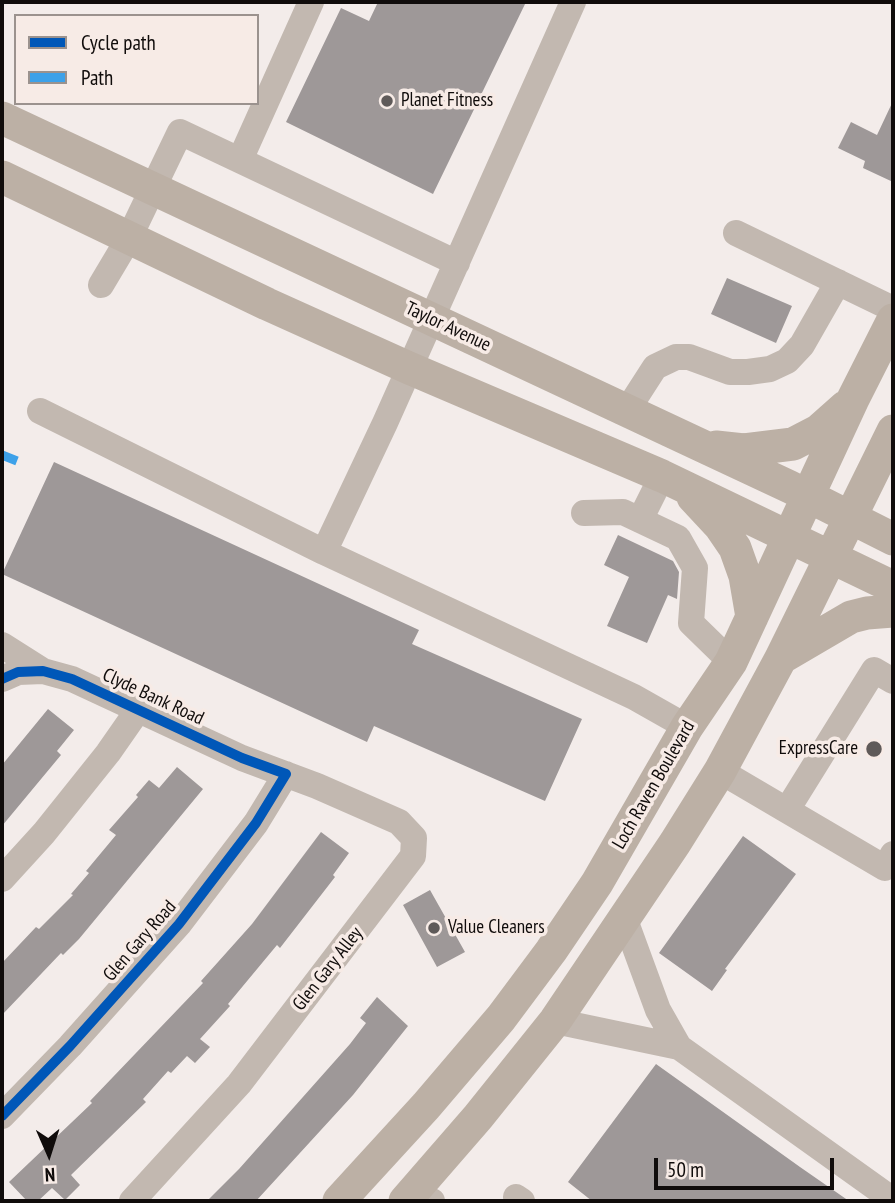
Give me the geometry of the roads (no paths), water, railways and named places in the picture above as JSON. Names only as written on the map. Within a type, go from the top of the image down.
[{"type":"main road","name":"Taylor Avenue","points":[[2,118],[153,187],[893,539]]},
{"type":"main road","points":[[2,177],[409,368],[672,480],[893,587]]},
{"type":"main road","name":"Loch Raven Boulevard","points":[[338,1201],[426,1106],[501,1018],[597,883],[687,727],[731,662],[853,399],[893,320]]},
{"type":"main road","points":[[683,438],[718,448],[744,450],[793,444],[818,431],[853,399]]},
{"type":"main road","points":[[405,1201],[512,1076],[555,1021],[625,919],[720,771],[780,658],[893,431]]},
{"type":"main road","points":[[672,480],[720,526],[735,548],[745,576],[752,617]]},
{"type":"main road","points":[[780,658],[852,617],[893,611]]},
{"type":"street","points":[[240,160],[311,2]]},
{"type":"street","points":[[324,552],[432,320],[573,2]]},
{"type":"street","points":[[101,285],[129,238],[180,132],[457,263]]},
{"type":"street","points":[[736,233],[893,309]]},
{"type":"street","points":[[626,412],[655,366],[676,357],[689,357],[730,372],[770,369],[787,361],[802,345],[838,282]]},
{"type":"street","points":[[40,411],[324,552],[622,691],[687,727]]},
{"type":"street","points":[[640,520],[672,480]]},
{"type":"street","points":[[584,513],[622,512],[678,538],[695,568],[691,623],[731,662]]},
{"type":"street","points":[[2,645],[43,671]]},
{"type":"street","points":[[787,810],[874,670],[893,681]]},
{"type":"street","name":"Clyde Bank Road","points":[[2,679],[18,672],[43,671],[72,679],[242,758],[286,774]]},
{"type":"street","points":[[2,879],[44,833],[108,753],[138,710]]},
{"type":"street","points":[[720,771],[884,868],[893,854]]},
{"type":"street","name":"Glen Gary Road","points":[[2,1116],[70,1046],[179,924],[256,823],[286,774]]},
{"type":"street","name":"Glen Gary Alley","points":[[132,1201],[239,1084],[413,856],[414,838],[398,822],[286,774]]},
{"type":"street","points":[[625,919],[658,1010],[679,1047]]},
{"type":"street","points":[[555,1021],[679,1047],[893,1200]]},
{"type":"street","points":[[432,1201],[434,1168]]},
{"type":"place","name":"Planet Fitness","points":[[387,101]]},
{"type":"place","name":"ExpressCare","points":[[874,749]]},
{"type":"place","name":"Value Cleaners","points":[[434,928]]}]
